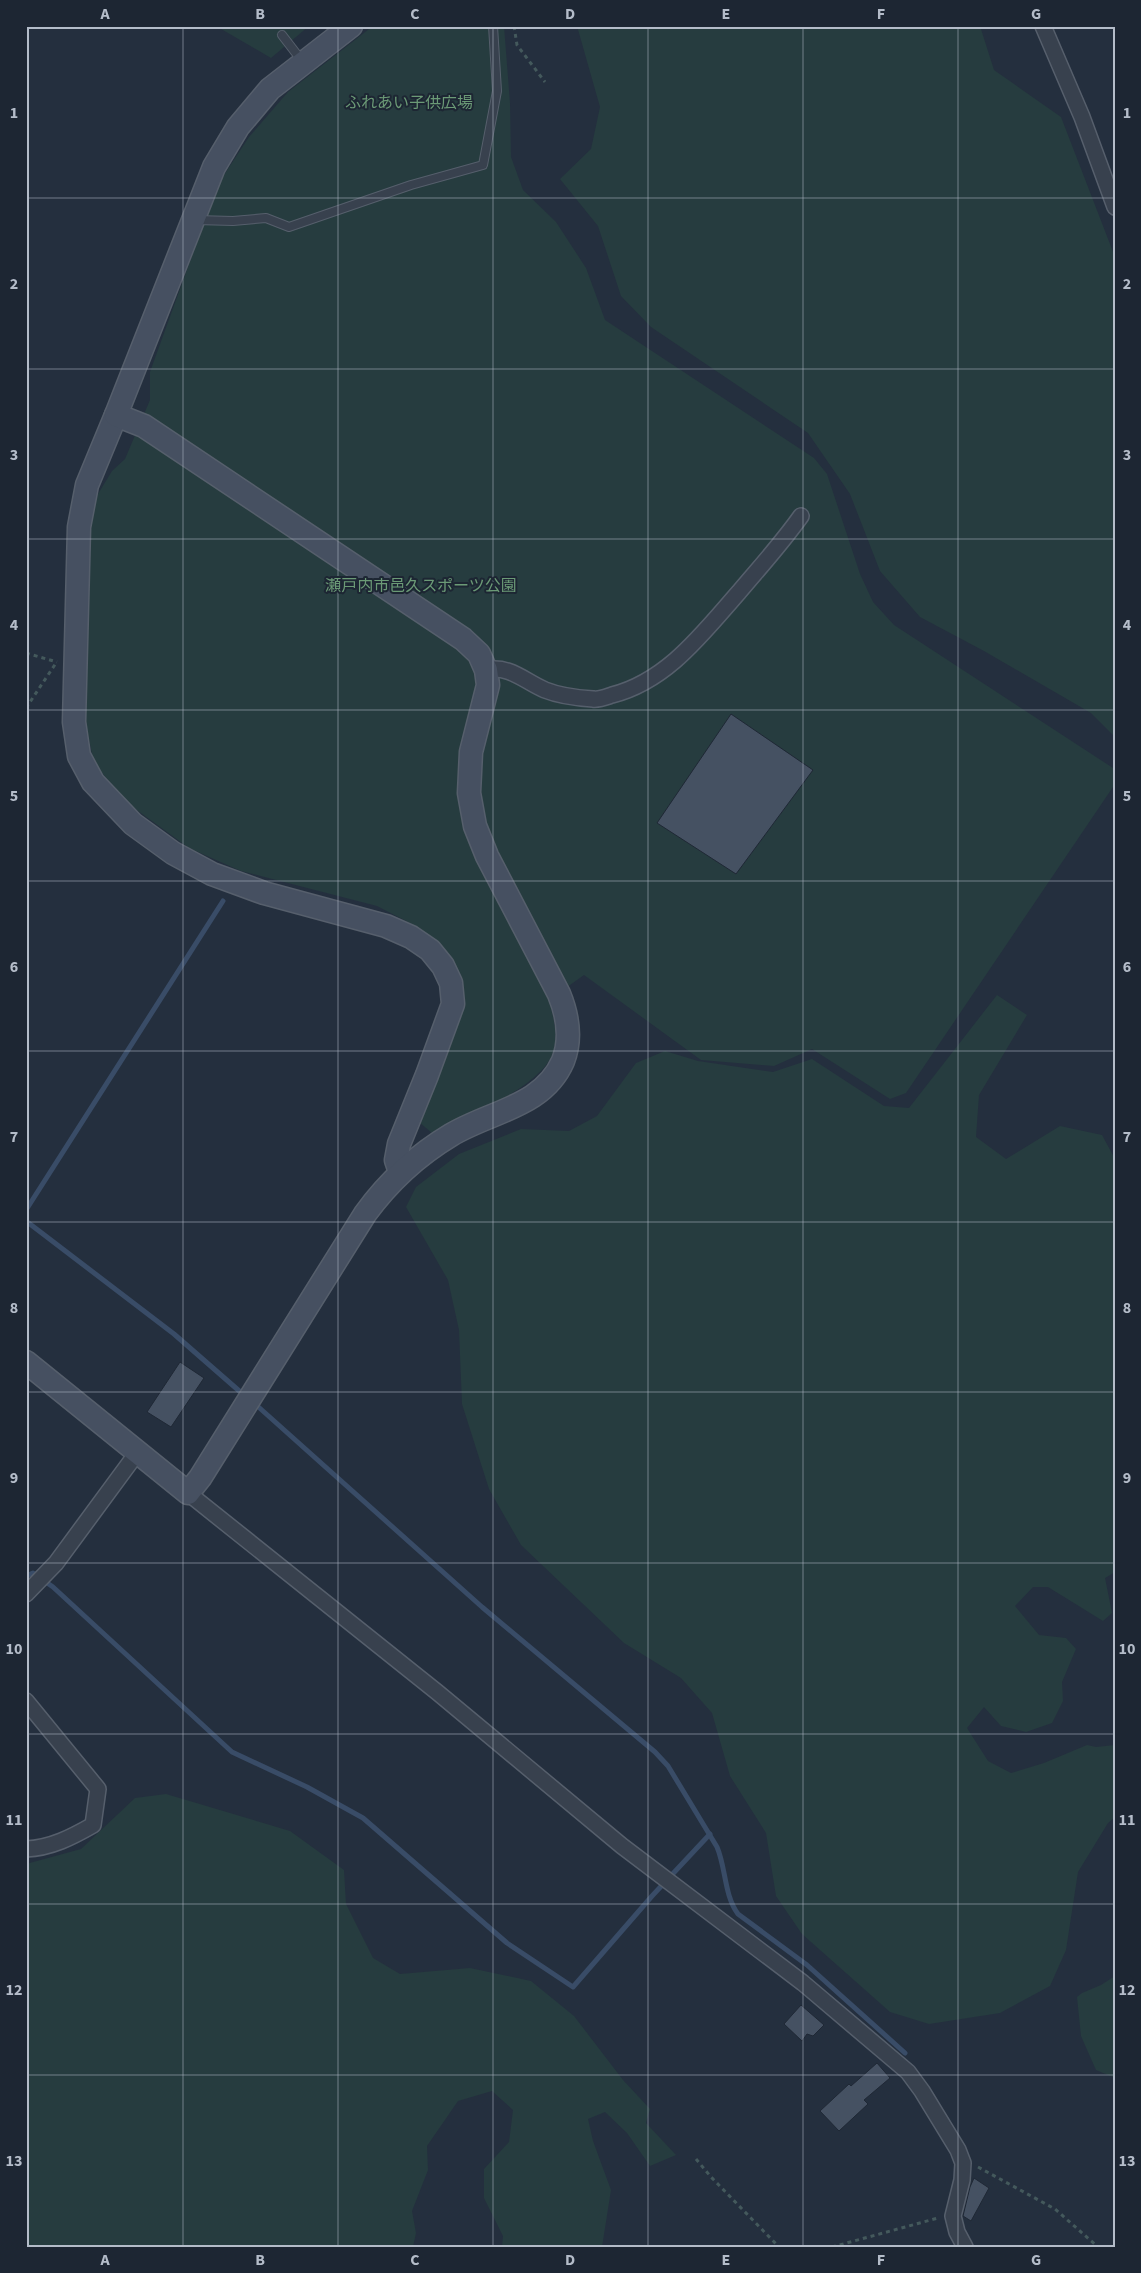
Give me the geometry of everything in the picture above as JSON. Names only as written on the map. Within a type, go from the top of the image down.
[{"type":"street","points":[[350,26],[270,89],[238,127],[214,167],[87,485],[79,527],[65,662],[78,756],[92,782],[132,824],[173,853],[212,874],[264,893],[386,926],[411,937],[430,950],[443,966],[452,983],[452,1004],[421,1092],[399,1144],[396,1160],[400,1172]]},
{"type":"street","points":[[1043,26],[1082,117],[1115,207]]},
{"type":"street","points":[[116,416],[144,426],[463,639],[479,654],[486,670],[488,686],[471,752],[469,793],[475,826],[487,856],[567,1013],[568,1037],[566,1053],[558,1071],[545,1089],[526,1101],[453,1134],[422,1154],[384,1188],[365,1214],[206,1469],[188,1493]]},
{"type":"street","points":[[486,670],[497,667],[510,671],[545,690],[560,695],[596,700],[628,691],[658,674],[696,641],[781,544],[801,516]]},
{"type":"street","points":[[26,1362],[437,1692],[622,1846],[803,1983],[908,2072],[922,2091],[958,2150],[963,2163],[962,2180],[954,2216],[957,2232],[965,2247]]},
{"type":"street","points":[[26,1594],[43,1578],[137,1453]]},
{"type":"street","points":[[26,1701],[98,1789],[93,1826],[65,1840],[32,1849],[26,1835]]},
{"type":"lane","points":[[193,220],[241,221],[266,218],[289,227],[411,185],[483,165],[497,91],[493,26]]},
{"type":"lane","points":[[282,35],[304,63]]},
{"type":"path","points":[[514,26],[517,46],[545,82]]},
{"type":"path","points":[[26,653],[65,662],[26,708]]},
{"type":"path","points":[[696,2159],[711,2177],[780,2247]]},
{"type":"path","points":[[963,2163],[974,2165],[1055,2209],[1098,2247]]},
{"type":"path","points":[[832,2247],[945,2216],[954,2216]]},
{"type":"green space","points":[[216,26],[309,26],[271,58]]},
{"type":"green space","name":"瀬戸内市邑久スポーツ公園","points":[[373,26],[504,26],[510,103],[511,157],[523,190],[556,222],[586,268],[605,320],[814,458],[827,474],[860,574],[873,602],[894,625],[1113,768],[1115,784],[906,1093],[890,1099],[812,1049],[774,1066],[701,1060],[584,975],[549,1000],[554,1024],[555,1043],[548,1063],[521,1088],[483,1109],[432,1133],[419,1122],[456,1024],[448,955],[412,924],[377,906],[241,871],[189,848],[130,805],[94,764],[84,715],[85,538],[98,494],[112,471],[125,459],[150,400],[150,372],[218,184],[249,137],[288,92]]},
{"type":"green space","points":[[577,26],[980,26],[994,70],[1061,117],[1115,257],[1115,737],[1091,713],[984,651],[920,617],[880,571],[850,494],[808,433],[651,327],[621,296],[598,226],[560,179],[591,149],[600,107]]},
{"type":"green space","points":[[997,995],[1027,1015],[979,1095],[976,1137],[1006,1159],[1060,1126],[1102,1135],[1115,1159],[1115,1572],[1105,1578],[1112,1613],[1103,1621],[1048,1587],[1033,1587],[1015,1606],[1039,1635],[1066,1638],[1076,1649],[1062,1682],[1063,1701],[1052,1723],[1026,1732],[1001,1726],[984,1707],[967,1728],[988,1761],[1011,1773],[1044,1763],[1087,1745],[1096,1747],[1115,1745],[1115,1817],[1108,1823],[1078,1872],[1066,1950],[1050,1986],[1000,2013],[929,2024],[890,2012],[802,1934],[776,1896],[766,1833],[730,1776],[712,1713],[681,1678],[624,1643],[521,1545],[489,1489],[462,1404],[459,1330],[448,1280],[406,1207],[416,1187],[459,1154],[521,1129],[569,1131],[597,1116],[636,1063],[665,1051],[698,1061],[773,1072],[812,1059],[884,1106],[909,1108]]},
{"type":"green space","points":[[166,1794],[290,1831],[344,1870],[346,1904],[373,1958],[400,1974],[470,1968],[531,1981],[574,2016],[623,2080],[650,2109],[646,2123],[676,2155],[650,2166],[627,2133],[605,2112],[588,2119],[593,2141],[611,2190],[602,2247],[502,2247],[503,2236],[484,2198],[484,2169],[509,2142],[513,2110],[492,2091],[458,2101],[427,2146],[428,2170],[412,2211],[416,2233],[413,2247],[26,2247],[26,1864],[81,1849],[135,1798]]},
{"type":"green space","points":[[1115,1976],[1115,2078],[1096,2070],[1081,2036],[1077,1997]]},
{"type":"building","points":[[731,714],[813,770],[736,874],[657,823]]},
{"type":"building","points":[[180,1362],[204,1378],[171,1427],[147,1412]]},
{"type":"building","points":[[801,2005],[824,2025],[813,2036],[807,2034],[802,2041],[784,2024]]},
{"type":"building","points":[[877,2063],[890,2078],[864,2100],[868,2104],[839,2131],[820,2111],[849,2084],[851,2086]]},
{"type":"building","points":[[974,2178],[989,2188],[971,2221],[963,2216]]},
{"type":"waterway","points":[[26,1210],[223,901]]},
{"type":"waterway","points":[[26,1221],[174,1334],[245,1396]]},
{"type":"waterway","points":[[254,1403],[482,1607],[655,1752],[668,1766],[717,1847],[730,1898],[738,1914],[807,1965],[905,2053]]},
{"type":"waterway","points":[[26,1576],[33,1573],[53,1587],[232,1752],[307,1787],[363,1818],[507,1943],[573,1987],[652,1896],[710,1834]]},
{"type":"park label","name":"ふれあい子供広場","points":[[409,102]]}]
